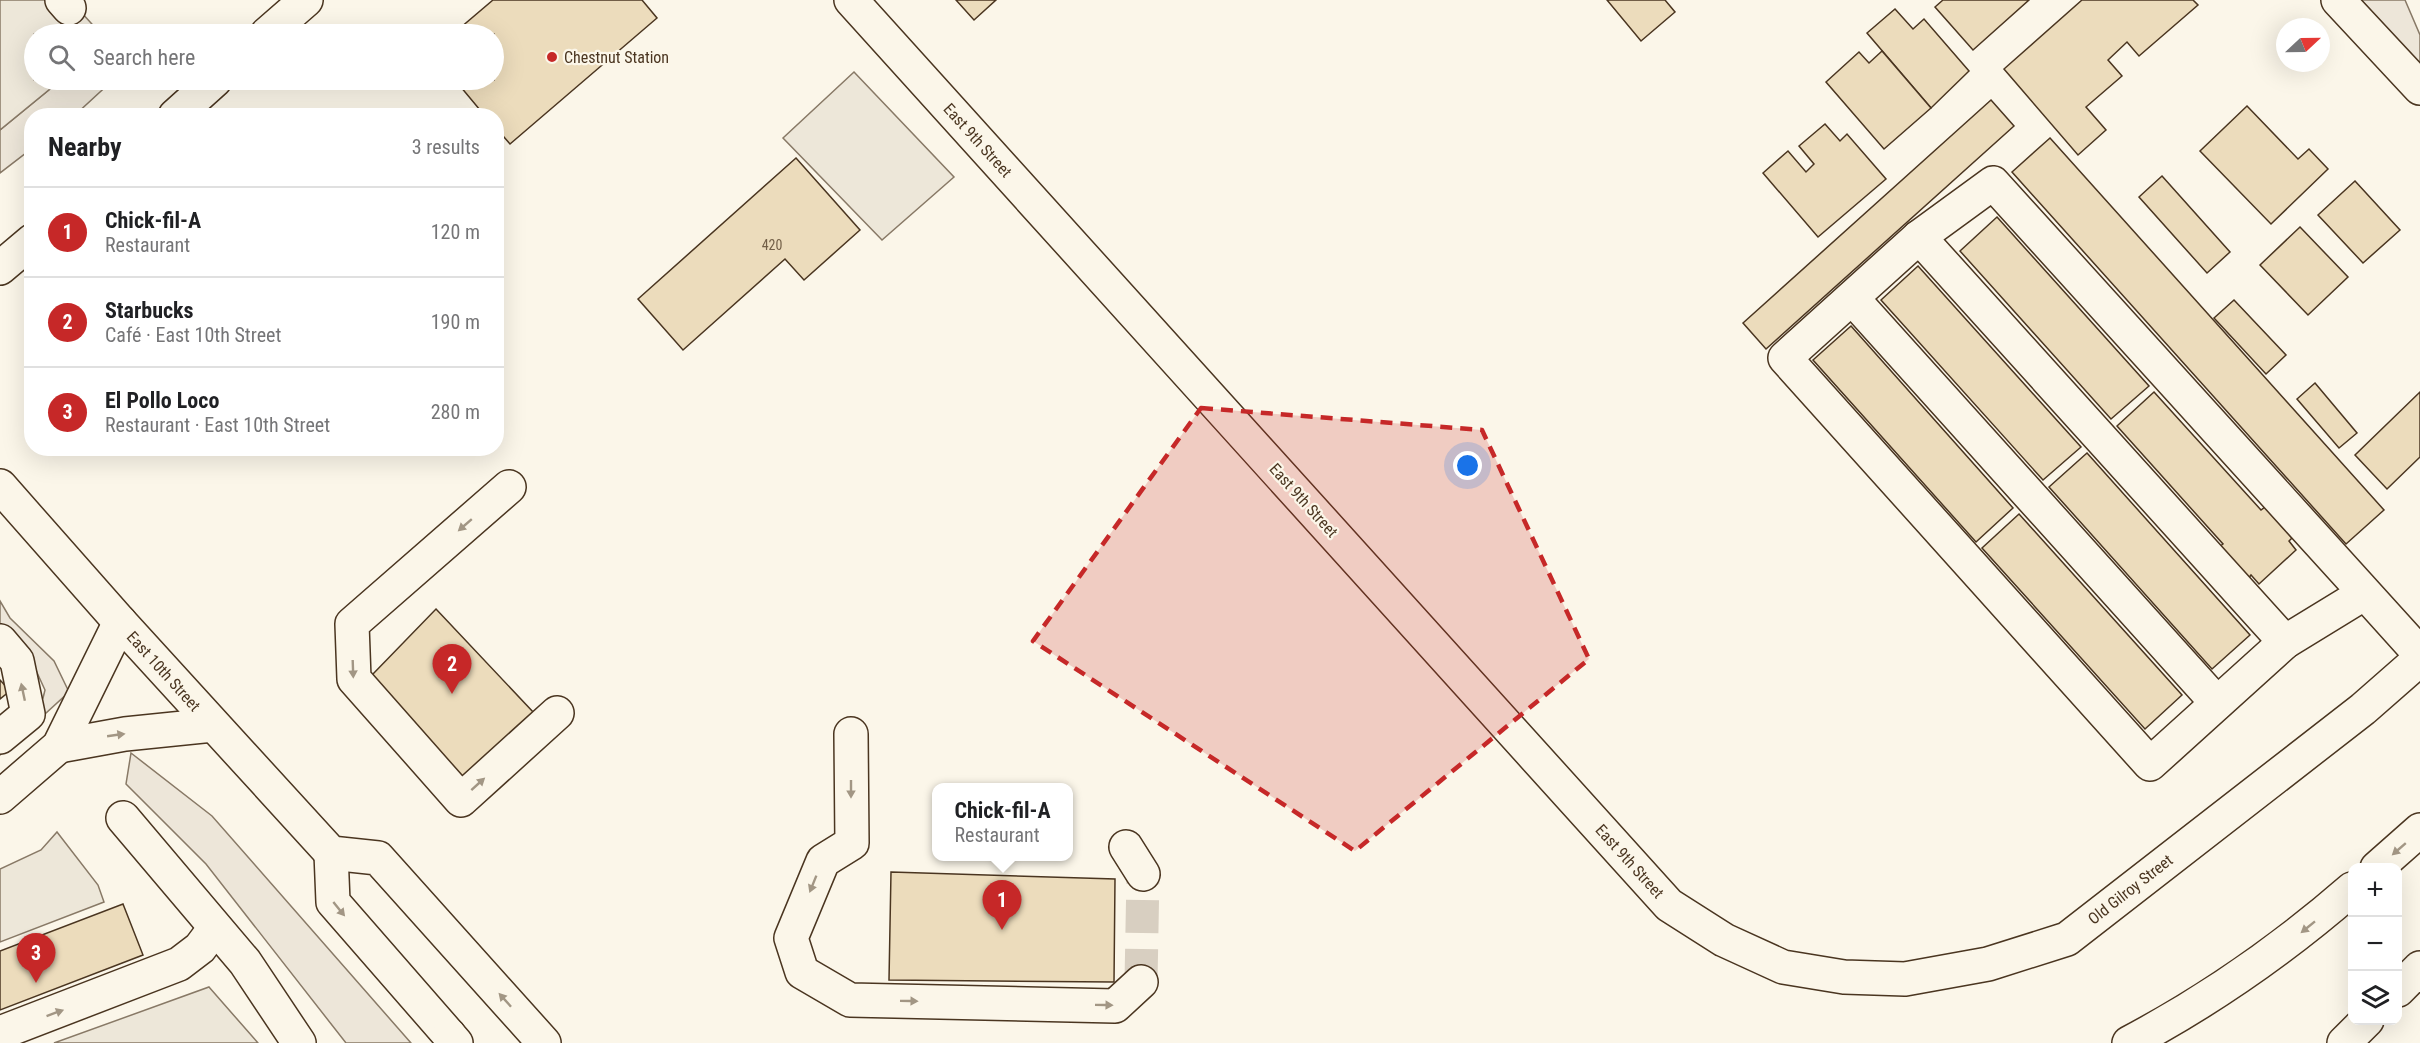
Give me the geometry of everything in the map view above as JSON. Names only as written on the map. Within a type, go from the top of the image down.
[{"type":"main road","points":[[278,24],[306,0]]},
{"type":"main road","name":"East 9th Street","points":[[851,0],[1670,904],[1724,940],[1783,967]]},
{"type":"main road","points":[[2338,0],[2420,88]]},
{"type":"main road","points":[[184,108],[204,90]]},
{"type":"main road","points":[[2366,593],[2285,642],[2150,764],[1785,358],[1919,237],[1994,183],[2366,593],[2420,654]]},
{"type":"main road","points":[[1919,237],[2285,642]]},
{"type":"main road","points":[[0,268],[24,248]]},
{"type":"main road","points":[[1852,298],[2217,703]]},
{"type":"main road","name":"East 10th Street","points":[[0,486],[120,622],[331,853]]},
{"type":"main road","points":[[509,487],[352,624],[354,679],[461,800],[557,713]]},
{"type":"main road","points":[[0,797],[59,746],[120,622]]},
{"type":"main road","points":[[0,640],[17,661],[28,714],[0,737]]},
{"type":"main road","name":"Old Gilroy Street","points":[[1783,967],[1844,977],[1905,979],[1988,964],[2067,939],[2363,708],[2420,659]]},
{"type":"main road","points":[[59,746],[125,734],[213,725]]},
{"type":"main road","points":[[851,735],[852,843],[823,861],[791,938],[802,972],[850,1000],[1115,1006],[1141,982]]},
{"type":"main road","points":[[123,818],[245,962],[299,1043]]},
{"type":"main road","points":[[2382,863],[2420,831]]},
{"type":"main road","points":[[1126,847],[1143,874]]},
{"type":"main road","points":[[453,1040],[333,902],[331,853],[378,858],[544,1043]]},
{"type":"main road","points":[[2130,1043],[2180,1016],[2235,981],[2286,944],[2348,892]]},
{"type":"main road","points":[[0,1032],[179,964],[200,948],[215,928]]},
{"type":"main road","points":[[2402,985],[2420,968]]},
{"type":"main road","points":[[2344,1043],[2362,1025]]},
{"type":"highlighted area","points":[[1201,408],[1482,430],[1589,659],[1355,851],[1033,641]]},
{"type":"shaded area","points":[[0,0],[70,0],[92,24],[24,24],[24,90],[49,90],[24,108],[0,130]]},
{"type":"shaded area","points":[[2361,0],[2405,0],[2420,35],[2420,64]]},
{"type":"shaded area","points":[[854,72],[954,177],[882,240],[783,138]]},
{"type":"shaded area","points":[[49,90],[102,90],[83,108],[27,108]]},
{"type":"shaded area","points":[[24,110],[24,154],[0,173],[0,130]]},
{"type":"shaded area","points":[[0,601],[10,618],[54,661],[69,692],[0,755],[0,737],[43,698],[45,690],[33,664],[0,633]]},
{"type":"shaded area","points":[[131,753],[212,816],[411,1043],[346,1043],[206,864],[126,784]]},
{"type":"shaded area","points":[[57,832],[98,885],[104,902],[0,942],[0,869],[41,850]]},
{"type":"shaded area","points":[[209,987],[258,1043],[54,1043]]},
{"type":"building","name":"Chestnut Station","points":[[493,0],[642,0],[657,18],[510,144],[504,137],[504,108],[478,108],[463,90],[504,90],[504,24],[465,24]]},
{"type":"building","points":[[956,0],[996,0],[974,20]]},
{"type":"building","points":[[1607,0],[1665,0],[1675,12],[1641,41]]},
{"type":"building","points":[[1943,0],[2029,0],[1973,50],[1935,7]]},
{"type":"building","points":[[2082,0],[2193,0],[2198,5],[2139,56],[2127,42],[2108,60],[2122,76],[2086,107],[2106,130],[2078,155],[2004,69]]},
{"type":"building","points":[[1895,9],[1913,29],[1924,19],[1969,71],[1931,108],[1867,33]]},
{"type":"building","points":[[1882,51],[1931,108],[1884,149],[1826,82],[1859,52],[1869,63]]},
{"type":"building","points":[[1991,100],[2014,126],[1766,349],[1743,323]]},
{"type":"building","points":[[2247,106],[2298,159],[2309,149],[2328,169],[2271,224],[2200,151]]},
{"type":"building","points":[[1825,124],[1840,141],[1847,134],[1886,179],[1818,237],[1763,173],[1788,151],[1806,172],[1814,164],[1799,146]]},
{"type":"building","points":[[2050,138],[2384,510],[2346,544],[2012,172]]},
{"type":"building","points":[[796,158],[860,230],[804,280],[785,259],[683,350],[638,299]]},
{"type":"building","points":[[2162,176],[2230,252],[2207,273],[2139,197]]},
{"type":"building","points":[[2355,181],[2400,230],[2363,263],[2318,215]]},
{"type":"building","points":[[1997,217],[2149,386],[2111,419],[1960,251]]},
{"type":"building","points":[[2300,227],[2348,277],[2308,315],[2260,265]]},
{"type":"building","points":[[1918,266],[2081,447],[2043,480],[1881,300]]},
{"type":"building","points":[[2234,300],[2286,355],[2266,374],[2214,318]]},
{"type":"building","points":[[1851,326],[2013,508],[1976,542],[1813,360]]},
{"type":"building","points":[[2315,383],[2357,433],[2339,448],[2297,399]]},
{"type":"building","points":[[2154,392],[2261,510],[2265,507],[2292,538],[2289,541],[2296,550],[2259,584],[2251,575],[2248,579],[2219,547],[2223,544],[2117,426]]},
{"type":"building","points":[[2420,392],[2420,457],[2387,489],[2355,455]]},
{"type":"building","points":[[2087,453],[2250,635],[2212,669],[2049,487]]},
{"type":"building","points":[[2019,514],[2182,695],[2145,729],[1982,548]]},
{"type":"building","points":[[436,609],[534,713],[463,779],[372,675]]},
{"type":"building","points":[[0,680],[10,691],[0,699]]},
{"type":"building","points":[[891,872],[1115,879],[1114,982],[889,980]]},
{"type":"building","points":[[123,904],[143,955],[0,1010],[0,951]]},
{"type":"tunnel","points":[[1141,982],[1143,874]]},
{"type":"place","name":"Chestnut Station","points":[[552,57]]},
{"type":"place","name":"Starbucks","points":[[452,694]]},
{"type":"place","name":"Chick-fil-A","points":[[1002,930]]},
{"type":"place","name":"El Pollo Loco","points":[[36,983]]}]
